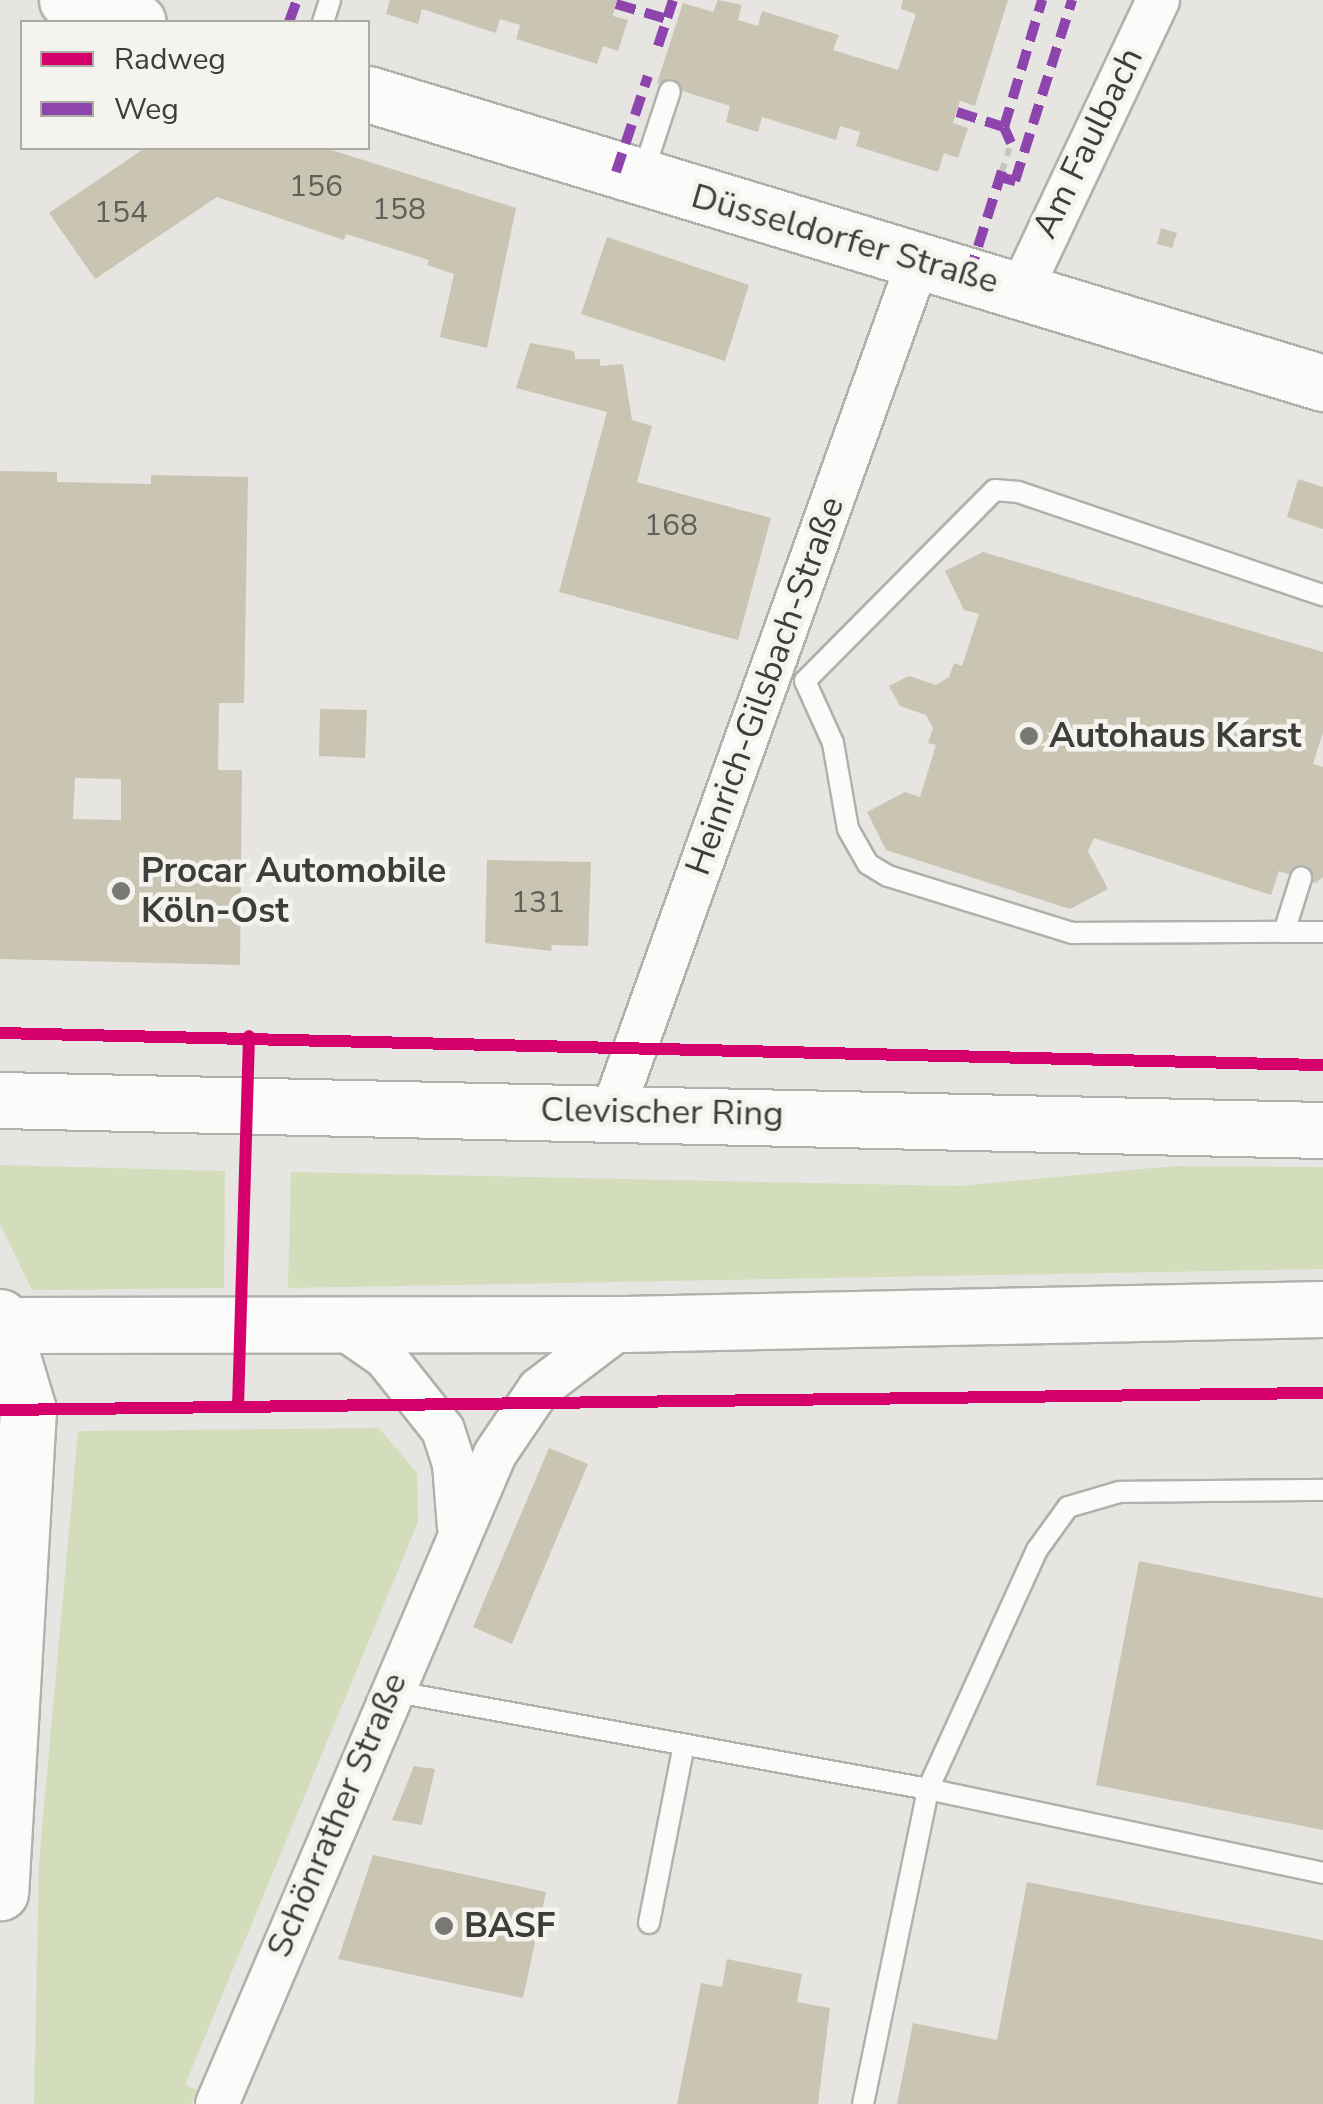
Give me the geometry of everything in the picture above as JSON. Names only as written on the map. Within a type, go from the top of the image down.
[{"type":"main road","points":[[67,0],[132,20]]},
{"type":"main road","name":"Düsseldorfer Straße","points":[[370,95],[641,180],[918,262],[1022,288],[1323,382]]},
{"type":"main road","name":"Clevischer Ring","points":[[0,1100],[613,1110],[1323,1130]]},
{"type":"main road","points":[[0,1892],[28,1410],[2,1322],[625,1324],[1323,1310]]},
{"type":"street","name":"Am Faulbach","points":[[1022,288],[1158,0]]},
{"type":"street","name":"Heinrich-Gilsbach-Straße","points":[[613,1110],[788,677],[918,262]]},
{"type":"street","name":"Schönrather Straße","points":[[216,2104],[459,1527],[531,1398],[625,1324]]},
{"type":"street","points":[[340,1326],[384,1357],[443,1430],[459,1527]]},
{"type":"lane","points":[[641,180],[670,91]]},
{"type":"lane","points":[[1323,595],[1018,492],[995,490],[788,677],[833,743],[848,829],[868,864],[888,876],[1072,933],[1323,932]]},
{"type":"lane","points":[[1284,932],[1301,878]]},
{"type":"lane","points":[[863,2104],[928,1789],[1037,1550],[1068,1507],[1119,1492],[1323,1490]]},
{"type":"lane","points":[[390,1691],[928,1789],[1323,1873]]},
{"type":"lane","points":[[649,1923],[684,1744]]},
{"type":"path","points":[[1002,171],[1011,143]]},
{"type":"green space","points":[[0,1165],[225,1171],[224,1288],[32,1290],[0,1224]]},
{"type":"green space","points":[[1174,1166],[1323,1167],[1323,1269],[288,1288],[291,1172],[958,1186]]},
{"type":"green space","points":[[379,1428],[417,1473],[418,1522],[185,2085],[197,2090],[191,2104],[34,2104],[39,1862],[78,1431]]},
{"type":"building","points":[[390,0],[617,0],[613,16],[628,20],[618,51],[603,46],[597,64],[516,39],[520,25],[500,19],[496,33],[422,9],[418,24],[386,14]]},
{"type":"building","points":[[718,0],[742,5],[738,20],[758,26],[762,11],[839,35],[833,50],[898,70],[916,14],[901,9],[903,0],[1008,0],[975,106],[960,101],[953,123],[968,128],[958,158],[944,153],[938,172],[856,146],[860,132],[840,126],[836,140],[762,117],[758,132],[726,122],[730,106],[657,83],[683,3],[713,12]]},
{"type":"building","points":[[142,150],[331,150],[516,208],[487,348],[440,337],[454,274],[427,265],[429,260],[346,234],[344,240],[217,197],[95,279],[49,213]]},
{"type":"building","points":[[1161,228],[1177,233],[1172,248],[1157,244]]},
{"type":"building","points":[[607,237],[749,285],[725,361],[581,314]]},
{"type":"building","points":[[530,343],[574,351],[575,359],[600,359],[600,366],[623,364],[632,420],[652,426],[637,482],[771,518],[738,640],[559,592],[607,412],[516,388]]},
{"type":"building","points":[[0,471],[57,472],[57,482],[151,484],[151,475],[248,477],[244,703],[219,703],[218,770],[242,770],[240,965],[0,959]],"holes":[[[75,778],[121,779],[121,820],[73,819]]]},
{"type":"building","points":[[1298,479],[1323,487],[1323,529],[1287,517]]},
{"type":"building","points":[[983,552],[1323,652],[1323,732],[1313,764],[1323,767],[1323,877],[1316,883],[1279,871],[1271,895],[1094,838],[1088,851],[1108,889],[1070,909],[886,850],[867,812],[905,792],[920,797],[936,745],[928,743],[933,728],[926,715],[900,706],[889,686],[909,676],[936,685],[949,677],[954,663],[962,666],[979,614],[964,610],[945,571]]},
{"type":"building","points":[[320,709],[367,710],[365,758],[319,756]]},
{"type":"building","points":[[487,860],[591,862],[588,946],[551,945],[552,951],[485,943]]},
{"type":"building","points":[[549,1448],[588,1464],[512,1644],[473,1627]]},
{"type":"building","points":[[1139,1561],[1323,1598],[1323,1830],[1096,1785]]},
{"type":"building","points":[[414,1766],[435,1769],[422,1825],[392,1820]]},
{"type":"building","name":"BASF","points":[[373,1855],[546,1892],[523,1998],[338,1959]]},
{"type":"building","points":[[1027,1882],[1323,1940],[1323,2104],[897,2104],[913,2023],[997,2040]]},
{"type":"building","points":[[727,1959],[802,1974],[797,2002],[830,2008],[818,2104],[677,2104],[701,1983],[722,1987]]},
{"type":"marked path","points":[[290,20],[297,0]]},
{"type":"marked path","points":[[658,46],[673,0]]},
{"type":"marked path","points":[[1011,143],[1004,127],[1042,0]]},
{"type":"marked path","points":[[1000,177],[1015,181],[1072,0]]},
{"type":"marked path","points":[[616,4],[667,19]]},
{"type":"marked path","points":[[616,172],[648,76]]},
{"type":"marked path","points":[[957,112],[1004,127]]},
{"type":"marked path","points":[[969,275],[1002,171]]},
{"type":"cycle path","points":[[0,1033],[1323,1065]]},
{"type":"cycle path","points":[[238,1407],[249,1036]]},
{"type":"cycle path","points":[[0,1410],[1323,1393]]},
{"type":"place","name":"Autohaus Karst","points":[[1029,736]]},
{"type":"place","name":"Procar Automobile Köln-Ost","points":[[121,891]]},
{"type":"place","name":"BASF","points":[[444,1926]]}]
